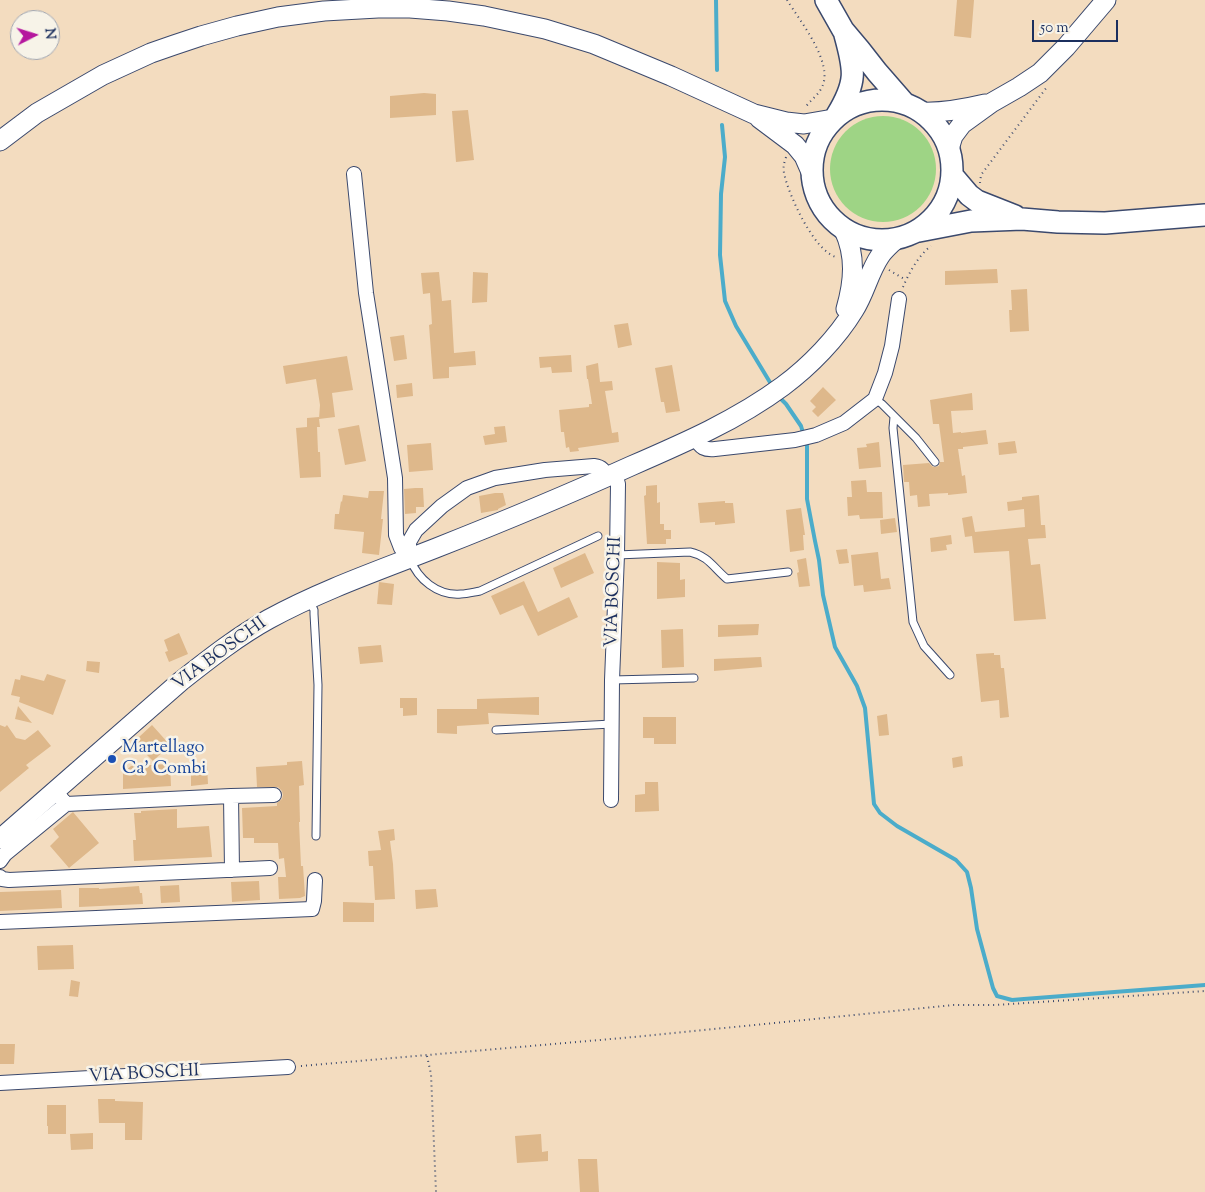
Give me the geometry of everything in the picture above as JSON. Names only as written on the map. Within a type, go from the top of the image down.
[{"type":"main road","points":[[826,0],[843,30],[877,72],[938,128],[950,149]]},
{"type":"main road","points":[[926,238],[932,220],[942,207],[949,192],[952,175],[950,149],[953,136],[962,124],[1040,72],[1066,47],[1106,0]]},
{"type":"main road","points":[[0,141],[38,113],[103,75],[152,53],[237,26],[328,5],[373,4],[448,11],[484,16],[544,29],[594,44],[671,76],[754,114],[786,122],[804,124],[835,117],[858,104],[881,99],[938,112],[991,103]]},
{"type":"main road","points":[[811,172],[817,142],[846,101],[852,83],[853,69],[843,30]]},
{"type":"main road","points":[[754,114],[795,145],[804,156],[811,172],[814,189],[820,205],[830,219],[844,230],[860,238],[877,241],[895,240],[907,236],[926,238],[971,221],[1022,219],[1105,223],[1205,215]]},
{"type":"main road","points":[[952,175],[977,201],[1022,219]]},
{"type":"main road","name":"VIA BOSCHI","points":[[839,331],[851,290],[853,265],[851,249],[844,230]]},
{"type":"main road","name":"VIA BOSCHI","points":[[0,838],[61,798],[181,682],[211,658],[267,620],[309,599],[495,525],[696,438],[726,422],[782,386],[814,360],[839,331],[855,310],[880,256],[895,240]]},
{"type":"street","points":[[354,174],[366,292],[395,478],[396,535],[401,548],[410,558]]},
{"type":"street","points":[[696,438],[698,444],[707,450],[796,440],[816,436],[844,423],[875,399],[892,346],[899,299]]},
{"type":"street","points":[[410,558],[409,542],[416,530],[442,506],[467,488],[495,478],[544,470],[594,466],[599,467],[611,476]]},
{"type":"street","name":"VIA BOSCHI","points":[[611,476],[618,484],[612,680],[611,800]]},
{"type":"street","points":[[61,798],[274,795]]},
{"type":"street","points":[[230,796],[232,870]]},
{"type":"street","name":"VIA BOSCHI","points":[[0,861],[61,798]]},
{"type":"street","points":[[0,877],[2,880],[9,880],[270,868]]},
{"type":"street","points":[[0,922],[312,909],[315,880]]},
{"type":"street","name":"VIA BOSCHI","points":[[0,1083],[288,1067]]},
{"type":"lane","points":[[875,399],[916,438],[935,462]]},
{"type":"lane","points":[[894,417],[893,428],[912,622],[924,646],[950,675]]},
{"type":"lane","points":[[410,558],[414,568],[428,585],[442,591],[459,594],[480,591],[598,536]]},
{"type":"lane","points":[[617,555],[690,552],[700,554],[711,562],[727,579],[788,572]]},
{"type":"lane","points":[[309,599],[314,610],[318,685],[316,836]]},
{"type":"lane","points":[[612,680],[694,678]]},
{"type":"lane","points":[[496,730],[612,724]]},
{"type":"path","points":[[787,0],[819,52],[824,66],[823,86],[818,94],[809,102],[804,114]]},
{"type":"path","points":[[982,189],[980,184],[981,175],[1050,83]]},
{"type":"path","points":[[786,156],[784,172],[795,204],[814,238],[826,252],[833,257],[839,258]]},
{"type":"path","points":[[899,299],[906,280],[927,249],[926,238]]},
{"type":"path","points":[[887,268],[906,280]]},
{"type":"path","points":[[288,1067],[427,1056],[954,1005],[996,1006],[1205,991]]},
{"type":"path","points":[[427,1056],[431,1074],[436,1192]]},
{"type":"green space","points":[[883,116],[903,120],[921,131],[932,149],[936,169],[932,189],[921,207],[903,218],[883,222],[863,218],[845,207],[834,189],[830,169],[834,149],[845,131],[863,120]]},
{"type":"building","points":[[957,0],[974,0],[971,38],[954,36]]},
{"type":"building","points":[[424,93],[436,94],[436,115],[390,118],[390,96]]},
{"type":"building","points":[[468,110],[474,160],[456,162],[452,111]]},
{"type":"building","points":[[997,269],[998,283],[945,285],[945,271]]},
{"type":"building","points":[[439,272],[442,301],[451,300],[454,353],[475,351],[476,365],[449,367],[449,378],[433,379],[429,325],[432,324],[430,293],[423,294],[421,273]]},
{"type":"building","points":[[473,272],[488,273],[487,302],[472,303]]},
{"type":"building","points":[[1027,289],[1029,331],[1010,332],[1009,310],[1012,310],[1011,290]]},
{"type":"building","points":[[628,323],[632,345],[618,348],[614,325]]},
{"type":"building","points":[[404,335],[407,359],[394,361],[390,337]]},
{"type":"building","points":[[571,355],[572,372],[552,373],[551,367],[540,368],[539,357]]},
{"type":"building","points":[[347,356],[353,390],[332,393],[335,417],[319,419],[320,405],[316,379],[286,384],[283,366]]},
{"type":"building","points":[[598,363],[600,382],[612,381],[613,390],[605,391],[612,433],[618,432],[619,442],[578,448],[579,451],[570,452],[569,447],[566,448],[564,432],[561,432],[559,410],[589,407],[589,404],[592,404],[586,366]]},
{"type":"building","points":[[672,365],[680,411],[666,413],[664,402],[661,402],[655,368]]},
{"type":"building","points":[[412,383],[413,396],[397,398],[396,385]]},
{"type":"building","points":[[823,387],[836,400],[818,417],[812,411],[816,407],[810,401]]},
{"type":"building","points":[[972,393],[973,410],[951,411],[953,433],[986,430],[988,444],[958,449],[962,476],[965,475],[967,493],[929,494],[930,506],[918,507],[917,495],[910,496],[909,482],[904,482],[903,465],[929,463],[935,467],[939,466],[940,462],[944,462],[939,424],[933,424],[930,400]]},
{"type":"building","points":[[319,417],[320,427],[317,427],[321,477],[300,478],[296,428],[307,427],[307,418]]},
{"type":"building","points":[[359,425],[366,461],[345,465],[338,429]]},
{"type":"building","points":[[505,426],[507,442],[485,445],[483,436],[495,434],[494,427]]},
{"type":"building","points":[[1015,441],[1017,453],[999,455],[998,443]]},
{"type":"building","points":[[879,442],[881,467],[859,469],[857,448],[867,447],[866,444]]},
{"type":"building","points":[[431,443],[433,470],[409,472],[407,445]]},
{"type":"building","points":[[866,480],[867,492],[882,492],[883,518],[860,519],[859,515],[848,516],[847,497],[852,497],[851,481]]},
{"type":"building","points":[[657,485],[657,503],[660,502],[660,524],[664,524],[664,530],[671,530],[671,539],[666,539],[666,544],[647,544],[644,496],[646,495],[646,486]]},
{"type":"building","points":[[423,488],[424,507],[416,507],[416,513],[405,514],[404,489]]},
{"type":"building","points":[[369,491],[384,491],[379,555],[362,553],[364,532],[334,529],[335,514],[339,514],[343,495],[368,498]]},
{"type":"building","points":[[503,493],[506,505],[498,510],[481,513],[479,496]]},
{"type":"building","points":[[1039,495],[1041,525],[1045,525],[1046,538],[1028,539],[1031,565],[1040,564],[1046,619],[1014,621],[1009,551],[974,553],[972,536],[965,537],[962,518],[972,516],[975,532],[1025,527],[1024,509],[1008,511],[1007,502],[1022,500],[1022,497]]},
{"type":"building","points":[[725,501],[725,503],[733,503],[735,523],[715,525],[715,522],[700,523],[698,503]]},
{"type":"building","points":[[801,508],[805,535],[803,535],[804,550],[790,552],[786,510]]},
{"type":"building","points":[[895,518],[897,532],[881,534],[880,520]]},
{"type":"building","points":[[951,535],[952,544],[946,545],[947,550],[931,552],[930,538]]},
{"type":"building","points":[[847,549],[849,563],[839,564],[836,550]]},
{"type":"building","points":[[878,552],[881,579],[889,578],[891,589],[864,592],[863,585],[854,586],[851,555]]},
{"type":"building","points":[[585,553],[594,573],[561,588],[553,568]]},
{"type":"building","points":[[806,558],[810,586],[799,587],[797,560]]},
{"type":"building","points":[[657,562],[680,563],[680,580],[685,579],[685,597],[657,599]]},
{"type":"building","points":[[524,581],[538,612],[569,597],[578,617],[538,636],[523,605],[500,615],[491,596]]},
{"type":"building","points":[[379,582],[394,584],[392,605],[377,604]]},
{"type":"building","points":[[759,624],[758,635],[718,637],[718,625]]},
{"type":"building","points":[[683,629],[684,667],[662,668],[661,630]]},
{"type":"building","points":[[179,633],[188,654],[169,662],[165,652],[168,651],[164,640]]},
{"type":"building","points":[[381,645],[383,662],[360,664],[358,647]]},
{"type":"building","points":[[994,653],[994,655],[1000,655],[1001,668],[1004,668],[1009,717],[1000,718],[999,700],[981,702],[976,654]]},
{"type":"building","points":[[761,657],[762,667],[714,671],[714,659]]},
{"type":"building","points":[[87,661],[100,662],[99,673],[86,671]]},
{"type":"building","points":[[47,674],[66,680],[53,715],[19,702],[20,697],[11,695],[15,679],[20,680],[21,675],[44,681]]},
{"type":"building","points":[[539,697],[539,715],[488,713],[489,724],[457,726],[457,734],[437,733],[437,709],[477,709],[477,699]]},
{"type":"building","points":[[400,698],[417,698],[417,715],[403,716],[403,708],[400,708]]},
{"type":"building","points":[[18,706],[32,723],[15,719]]},
{"type":"building","points":[[887,714],[889,735],[879,736],[877,716]]},
{"type":"building","points":[[643,717],[676,717],[676,744],[654,744],[654,738],[643,738]]},
{"type":"building","points":[[0,725],[5,727],[7,725],[16,738],[25,740],[38,730],[51,746],[26,765],[29,768],[0,792]]},
{"type":"building","points":[[152,725],[170,745],[153,761],[136,744],[141,739],[139,737]]},
{"type":"building","points":[[962,756],[963,766],[953,768],[952,758]]},
{"type":"building","points":[[302,761],[304,785],[299,786],[299,822],[301,866],[303,866],[305,896],[279,899],[278,877],[286,877],[284,858],[279,859],[278,843],[254,843],[254,838],[243,838],[242,808],[277,806],[277,803],[282,799],[282,791],[278,787],[257,787],[256,767],[287,765],[287,762]]},
{"type":"building","points":[[170,764],[171,786],[123,789],[123,773],[131,766]]},
{"type":"building","points":[[207,765],[208,784],[191,786],[192,766]]},
{"type":"building","points":[[645,782],[658,782],[659,811],[635,812],[635,795],[645,794]]},
{"type":"building","points":[[177,809],[177,828],[209,826],[212,857],[134,861],[133,840],[136,840],[134,813]]},
{"type":"building","points":[[73,812],[99,843],[69,868],[50,846],[59,837],[53,829]]},
{"type":"building","points":[[394,829],[395,840],[390,841],[395,899],[375,900],[373,866],[369,866],[368,851],[381,850],[378,831]]},
{"type":"building","points":[[259,881],[260,900],[232,902],[231,882]]},
{"type":"building","points":[[179,885],[180,902],[161,903],[160,886]]},
{"type":"building","points":[[139,886],[143,904],[79,907],[79,888],[99,889]]},
{"type":"building","points":[[436,889],[438,907],[416,909],[415,890]]},
{"type":"building","points":[[61,890],[62,908],[0,911],[0,892]]},
{"type":"building","points":[[343,902],[374,903],[374,922],[343,922]]},
{"type":"building","points":[[73,945],[74,969],[38,970],[37,946]]},
{"type":"building","points":[[71,980],[80,982],[78,997],[69,996]]},
{"type":"building","points":[[0,1044],[15,1044],[14,1064],[0,1064]]},
{"type":"building","points":[[98,1099],[143,1102],[142,1140],[125,1140],[125,1123],[99,1123]]},
{"type":"building","points":[[47,1105],[66,1105],[66,1134],[48,1134]]},
{"type":"building","points":[[93,1133],[93,1149],[71,1150],[70,1134]]},
{"type":"building","points":[[541,1134],[542,1152],[548,1151],[548,1161],[517,1163],[515,1136]]},
{"type":"building","points":[[578,1159],[597,1159],[599,1192],[580,1192]]},
{"type":"waterway","points":[[716,0],[717,70]]},
{"type":"waterway","points":[[722,125],[725,157],[721,194],[720,255],[725,301],[736,326],[771,384]]},
{"type":"waterway","points":[[779,397],[801,426],[807,446],[807,499],[819,560],[823,595],[835,647],[857,686],[865,708],[874,804],[880,813],[897,826],[956,860],[967,872],[977,929],[993,988],[997,996],[1012,1000],[1205,985]]},
{"type":"place","name":"Martellago Ca' Combi","points":[[112,759]]}]
